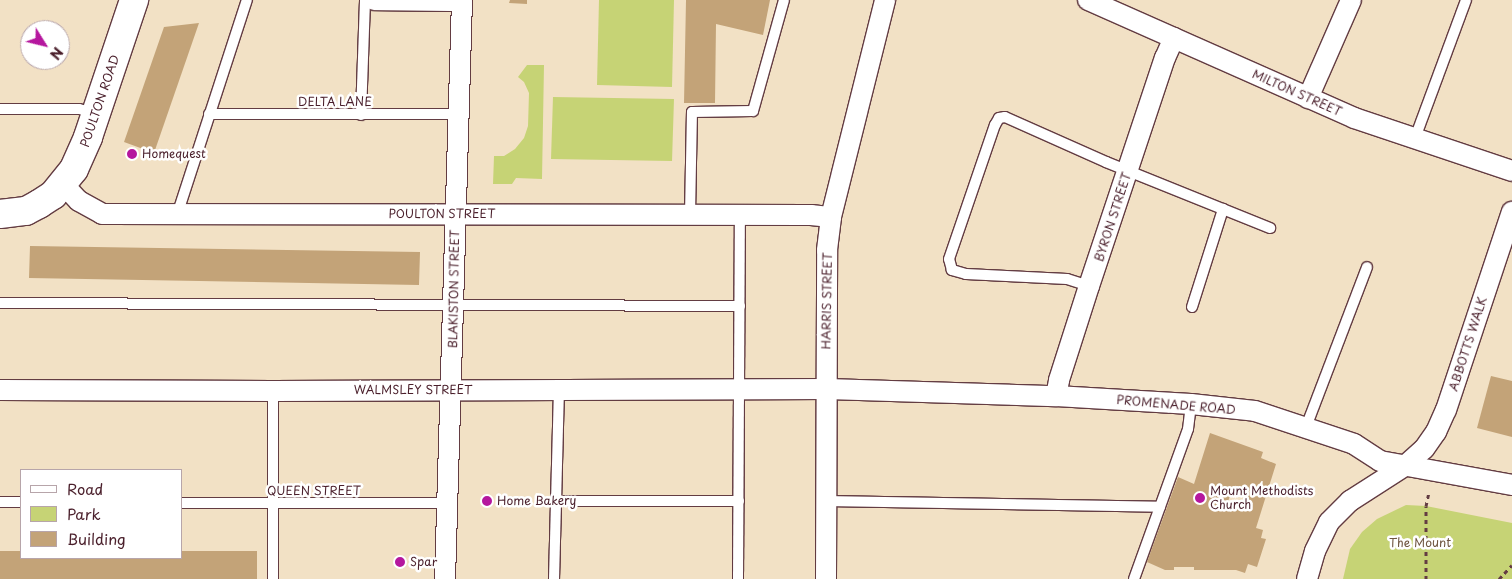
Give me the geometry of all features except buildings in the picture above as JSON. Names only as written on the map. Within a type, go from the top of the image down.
[{"type":"main road","name":"POULTON ROAD","points":[[58,190],[82,154],[134,0]]},
{"type":"main road","points":[[0,214],[26,211],[58,190]]},
{"type":"street","points":[[374,0],[462,1]]},
{"type":"street","name":"HARRIS STREET","points":[[826,579],[826,273],[831,217],[885,0]]},
{"type":"street","name":"MILTON STREET","points":[[1088,0],[1114,6],[1174,38],[1354,118],[1512,171]]},
{"type":"street","points":[[1308,98],[1351,0]]},
{"type":"street","name":"BLAKISTON STREET","points":[[445,579],[462,1]]},
{"type":"street","name":"BYRON STREET","points":[[1056,396],[1059,380],[1089,286],[1165,58],[1174,38]]},
{"type":"street","name":"POULTON STREET","points":[[58,190],[102,214],[456,213],[811,215],[831,217]]},
{"type":"street","name":"ABBOTTS WALK","points":[[1307,579],[1315,551],[1329,522],[1350,501],[1406,465],[1424,449],[1436,432],[1446,410],[1512,212]]},
{"type":"street","name":"PROMENADE ROAD","points":[[827,389],[1056,396],[1191,404],[1255,411],[1354,444],[1380,460],[1512,485]]},
{"type":"street","name":"WALMSLEY STREET","points":[[0,390],[827,389]]},
{"type":"lane","points":[[177,215],[247,0]]},
{"type":"lane","points":[[362,114],[365,0]]},
{"type":"lane","points":[[690,215],[692,112],[754,111],[784,0]]},
{"type":"lane","points":[[1415,138],[1466,0]]},
{"type":"lane","points":[[0,109],[79,109],[97,113]]},
{"type":"lane","name":"DELTA LANE","points":[[209,114],[460,114]]},
{"type":"lane","points":[[1089,286],[1067,279],[966,274],[952,270],[949,259],[999,118],[1005,118],[1270,228]]},
{"type":"lane","points":[[1192,307],[1224,208]]},
{"type":"lane","points":[[738,579],[740,215]]},
{"type":"lane","points":[[1306,427],[1367,267]]},
{"type":"lane","points":[[0,303],[740,306]]},
{"type":"lane","points":[[554,579],[559,389]]},
{"type":"lane","points":[[273,391],[274,579]]},
{"type":"lane","points":[[1134,579],[1188,429],[1191,404]]},
{"type":"lane","points":[[557,501],[739,501]]},
{"type":"lane","points":[[825,501],[1160,507]]},
{"type":"lane","points":[[0,502],[20,502]]},
{"type":"lane","name":"QUEEN STREET","points":[[182,503],[447,503]]},
{"type":"path","points":[[1426,579],[1426,506],[1434,469]]},
{"type":"path","points":[[1499,579],[1512,565]]},
{"type":"green space","points":[[599,0],[674,0],[672,87],[597,85]]},
{"type":"green space","points":[[527,65],[544,65],[542,179],[516,178],[512,184],[493,184],[494,156],[504,156],[515,149],[524,138],[528,126],[529,93],[524,82],[518,77]]},
{"type":"green space","points":[[553,97],[674,99],[672,161],[551,159]]},
{"type":"green space","name":"The Mount","points":[[1406,505],[1426,506],[1512,523],[1512,579],[1343,579],[1350,549],[1362,532],[1377,519]]},
{"type":"place","name":"Homequest","points":[[132,154]]},
{"type":"place","name":"Mount Methodists Church","points":[[1200,498]]},
{"type":"place","name":"Home Bakery","points":[[487,501]]},
{"type":"place","name":"Spar","points":[[400,562]]}]
